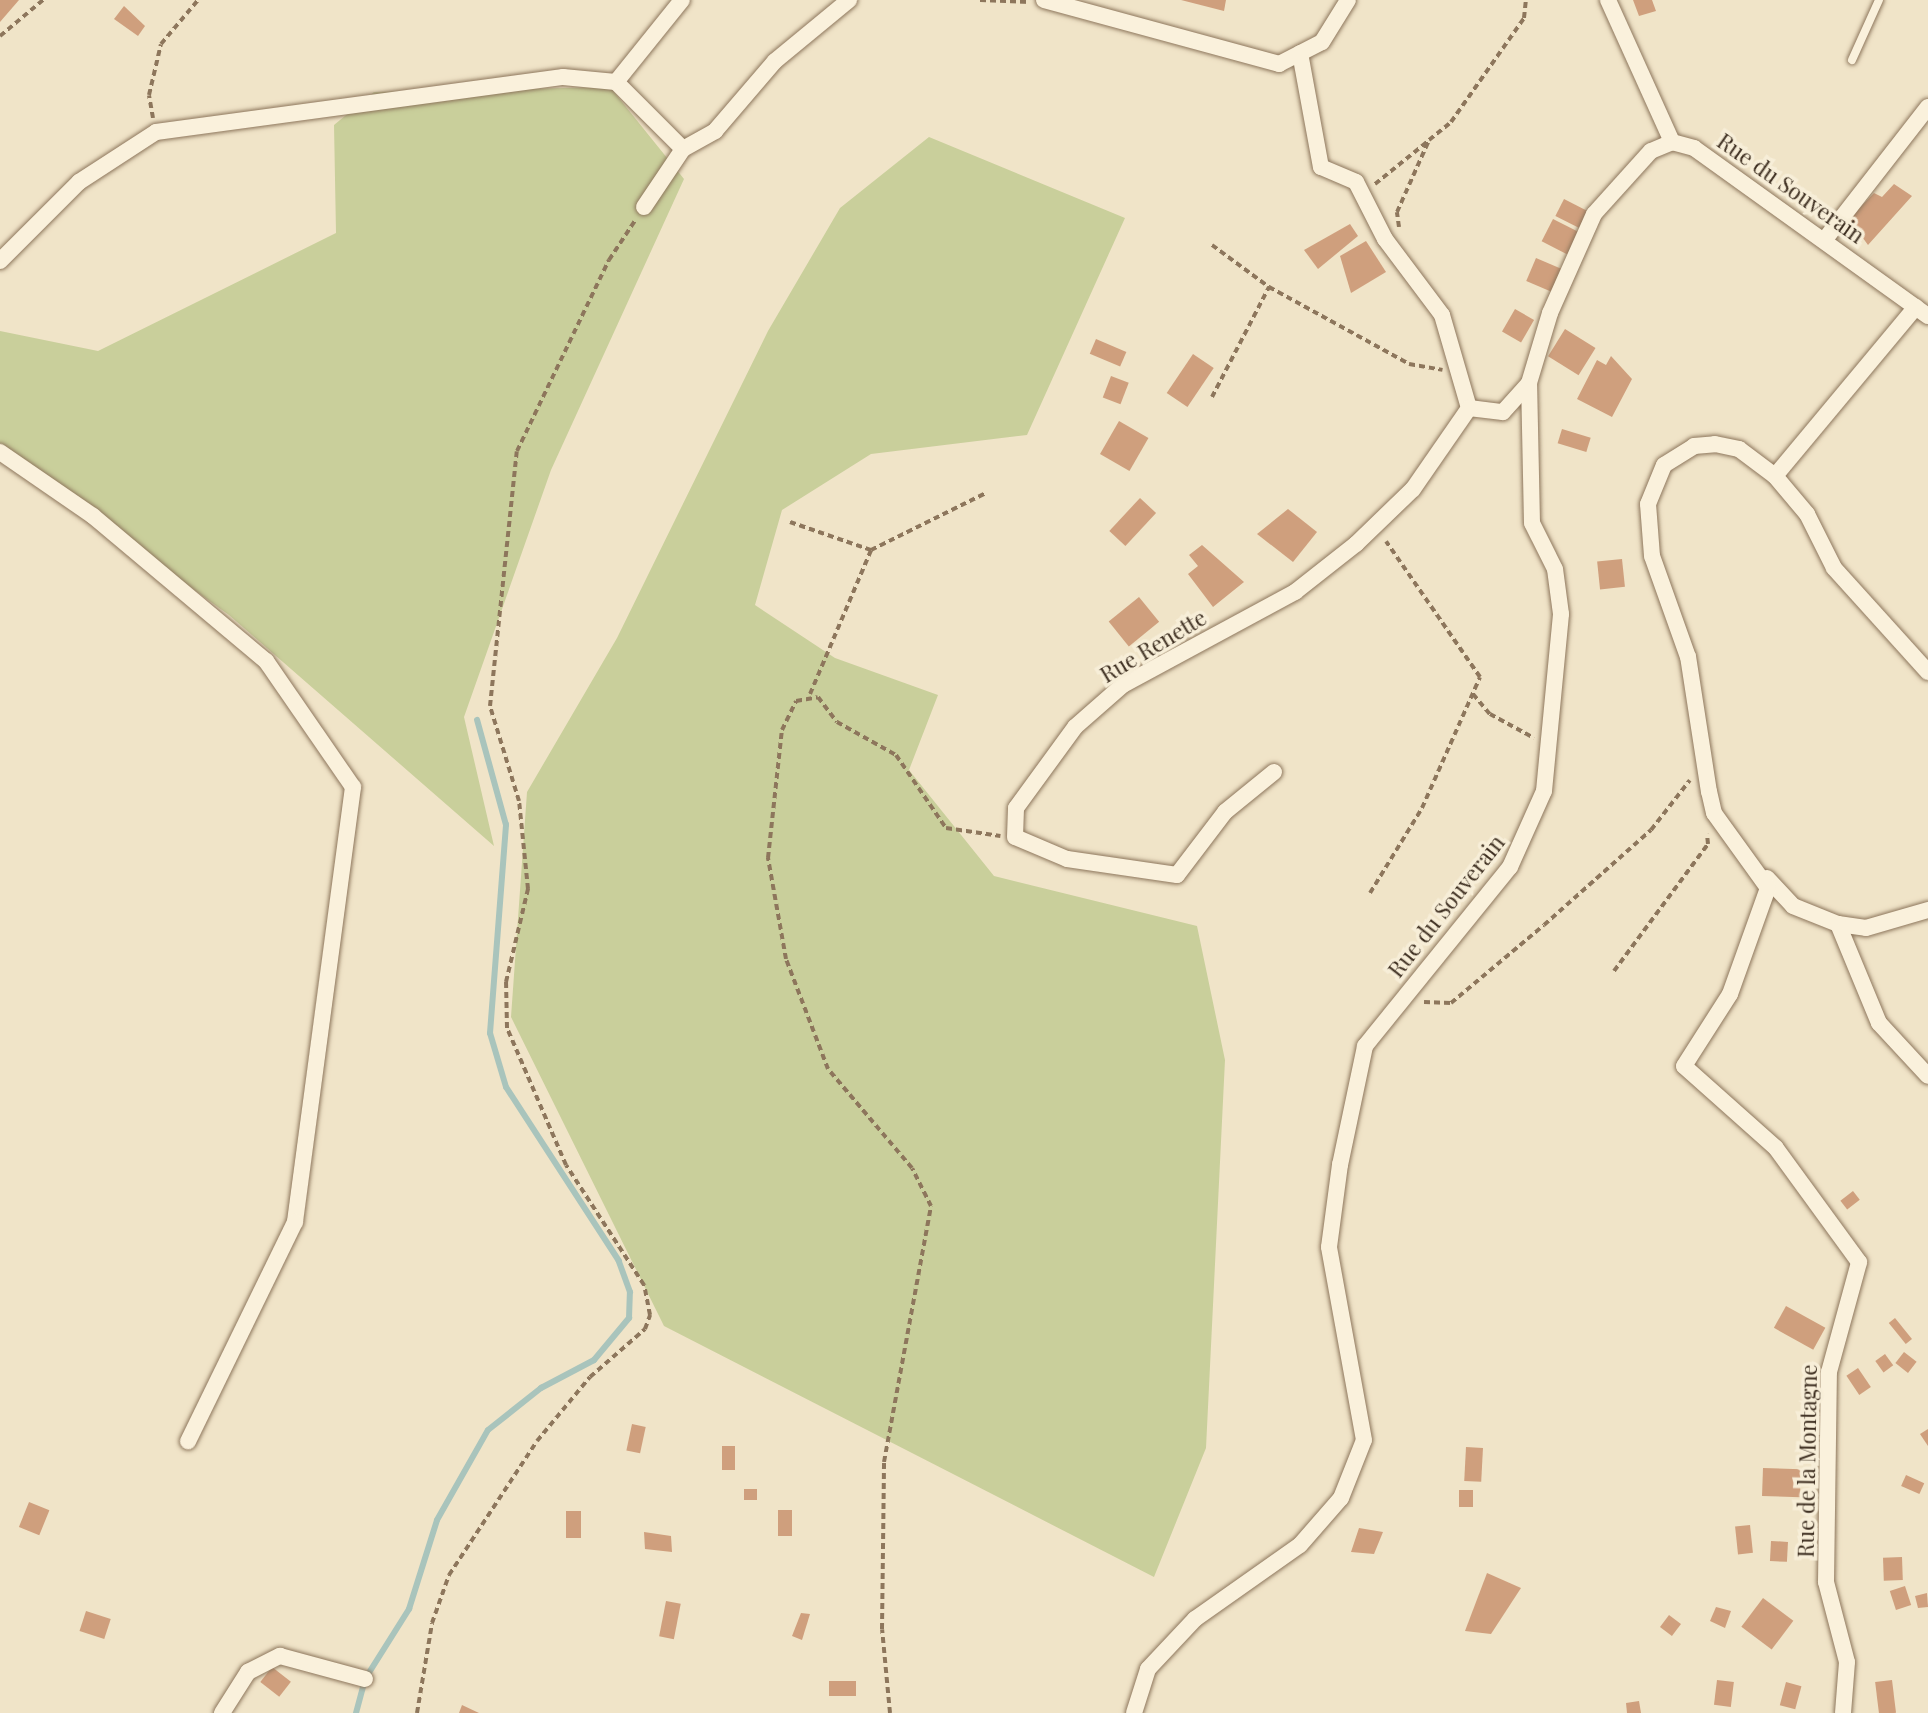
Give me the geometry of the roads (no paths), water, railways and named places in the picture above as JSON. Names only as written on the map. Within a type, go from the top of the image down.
[{"type":"street","points":[[616,82],[682,0]]},
{"type":"street","points":[[644,207],[683,149],[715,131],[775,61],[849,0]]},
{"type":"street","points":[[1045,0],[1258,61],[1279,64],[1322,42],[1348,0]]},
{"type":"street","points":[[1608,0],[1672,142]]},
{"type":"street","points":[[1300,53],[1321,167],[1364,193],[1391,248],[1442,315],[1464,373],[1469,408],[1503,412],[1529,383]]},
{"type":"street","points":[[0,261],[79,182],[156,132],[563,77],[616,82],[683,149]]},
{"type":"street","points":[[1826,238],[1928,107]]},
{"type":"street","name":"Rue du Souverain","points":[[1134,1713],[1148,1669],[1195,1619],[1300,1545],[1341,1498],[1364,1440],[1329,1247],[1365,1046],[1528,838],[1551,744],[1561,614],[1555,569],[1532,523],[1529,383],[1594,214],[1651,151],[1672,142],[1727,167],[1922,311]]},
{"type":"street","points":[[1775,476],[1922,311]]},
{"type":"street","name":"Rue Renette","points":[[1274,772],[1225,812],[1177,875],[1067,859],[1015,837],[1016,808],[1033,783],[1101,703],[1295,592],[1375,526],[1413,489],[1469,408]]},
{"type":"street","points":[[1928,672],[1834,568],[1807,514],[1775,476],[1739,449],[1715,444],[1678,453],[1652,486],[1652,556],[1688,657],[1703,762],[1714,813],[1793,906],[1838,924],[1866,928],[1928,910]]},
{"type":"street","points":[[0,452],[93,516],[266,661],[353,787],[295,1222],[188,1441]]},
{"type":"street","name":"Rue de la Montagne","points":[[1761,870],[1766,910],[1730,994],[1684,1066],[1699,1086],[1776,1148],[1859,1262],[1829,1372],[1826,1582],[1847,1662],[1843,1713]]},
{"type":"street","points":[[1838,924],[1879,1023],[1928,1076]]},
{"type":"street","points":[[222,1713],[248,1672],[280,1656],[365,1679]]},
{"type":"lane","points":[[1852,60],[1879,0]]},
{"type":"waterway","points":[[356,1713],[365,1679],[409,1609],[437,1520],[488,1430],[541,1388],[594,1360],[629,1318],[630,1292],[619,1261],[506,1087],[490,1033],[506,825],[477,720]]}]
